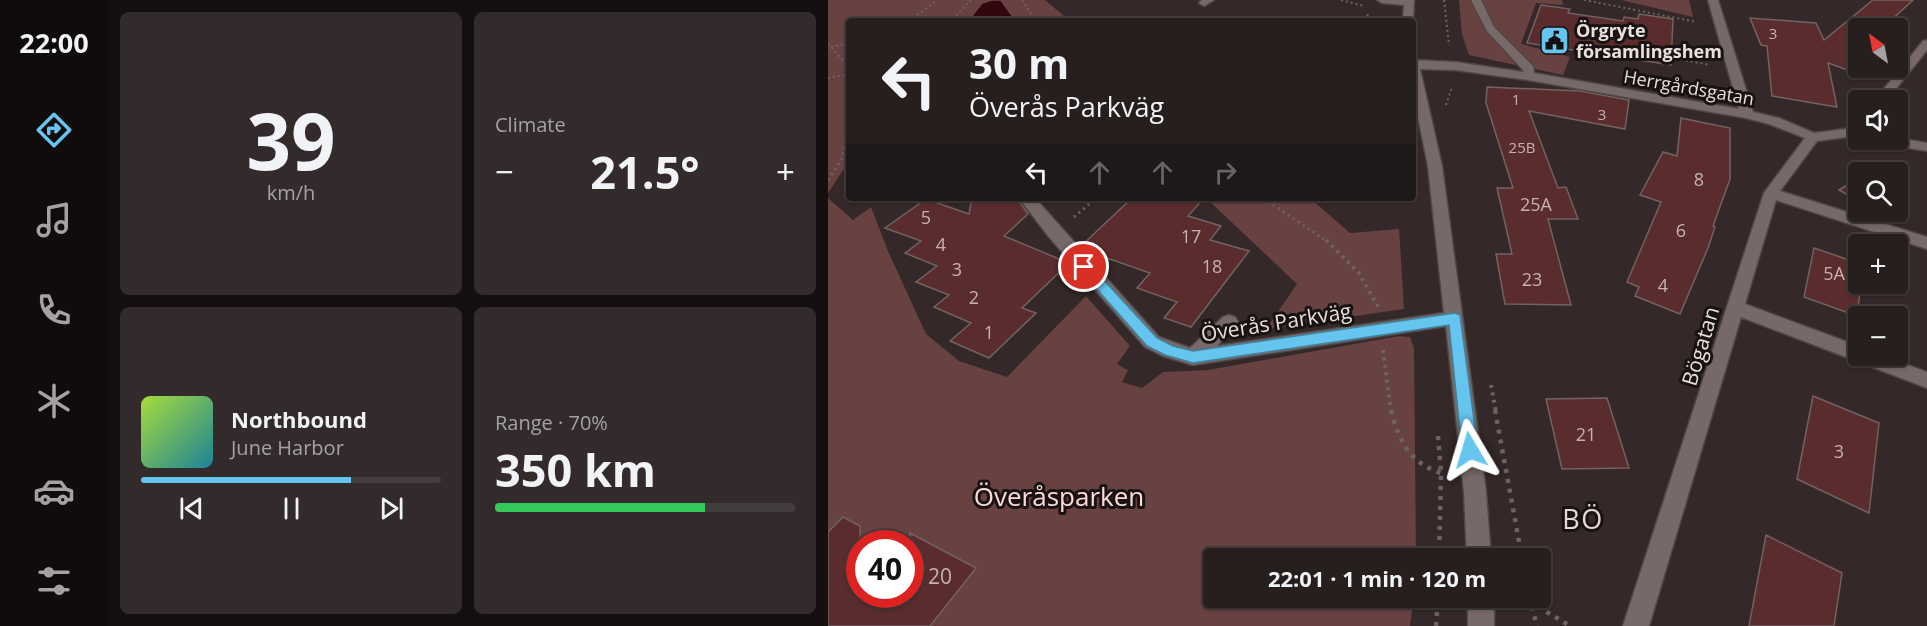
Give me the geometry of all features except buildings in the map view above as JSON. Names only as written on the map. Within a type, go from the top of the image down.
[{"type":"street","points":[[1382,0],[1409,1],[1408,18]]},
{"type":"street","points":[[1476,0],[1487,26],[1529,69],[1528,76]]},
{"type":"street","points":[[1713,0],[1747,114]]},
{"type":"street","points":[[1889,90],[1927,43]]},
{"type":"street","name":"Herrgårdsgatan","points":[[1416,64],[1455,66],[1528,76],[1747,114],[1774,121],[1813,137]]},
{"type":"street","points":[[1416,78],[1435,166],[1475,492],[1478,548]]},
{"type":"street","points":[[1813,137],[1848,132]]},
{"type":"street","name":"Bögatan","points":[[1636,626],[1771,193],[1813,137]]},
{"type":"street","points":[[1908,144],[1927,147]]},
{"type":"street","points":[[1771,193],[1927,243]]},
{"type":"street","name":"Överås Parkväg","points":[[1029,201],[1152,342],[1170,351],[1193,357],[1455,318]]},
{"type":"street","points":[[1735,307],[1848,350]]},
{"type":"street","points":[[1193,357],[1229,322]]},
{"type":"street","points":[[1890,366],[1927,380]]},
{"type":"street","points":[[1481,608],[1482,626]]},
{"type":"path","points":[[913,18],[937,0]]},
{"type":"path","points":[[954,18],[971,0]]},
{"type":"path","points":[[1022,0],[1034,18]]},
{"type":"path","points":[[1341,0],[1370,6]]},
{"type":"path","points":[[1584,0],[1608,2],[1719,26]]},
{"type":"path","points":[[829,46],[846,43]]},
{"type":"path","points":[[829,46],[846,64]]},
{"type":"path","points":[[1666,57],[1733,69]]},
{"type":"path","points":[[828,78],[846,75]]},
{"type":"path","points":[[828,180],[843,157],[846,125]]},
{"type":"path","points":[[1437,424],[1441,473],[1439,548]]},
{"type":"path","points":[[1436,626],[1437,608]]},
{"type":"path","points":[[1533,608],[1537,626]]},
{"type":"path","points":[[1543,608],[1570,626]]},
{"type":"green space","points":[[828,0],[992,0],[982,3],[971,17],[973,18],[846,18],[846,166],[828,193]]},
{"type":"green space","points":[[1001,0],[1045,0],[1066,18],[1014,18]]},
{"type":"green space","points":[[1459,0],[1562,0],[1563,5],[1536,3],[1521,44],[1570,57],[1563,75],[1469,55],[1462,34]]},
{"type":"green space","points":[[1621,0],[1689,0],[1693,17]]},
{"type":"green space","name":"Överåsparken","points":[[828,198],[853,220],[871,207],[888,251],[926,334],[959,361],[1007,377],[1086,296],[1130,346],[1117,364],[1128,370],[1122,382],[1142,388],[1163,372],[1208,370],[1399,336],[1410,337],[1414,348],[1416,548],[1203,548],[1203,608],[1412,608],[1410,626],[828,626]]},
{"type":"green space","points":[[1209,201],[1313,201],[1350,233],[1399,229],[1404,309],[1266,329],[1297,284]]},
{"type":"shaded area","points":[[1001,0],[1014,18],[971,17],[982,3]]},
{"type":"place","name":"Örgryte församlingshem","points":[[1555,40]]},
{"type":"district","name":"BÖ","points":[[1583,518]]},
{"type":"route","points":[[1084,267],[1152,342],[1170,351],[1193,357],[1455,318],[1470,450]]}]
